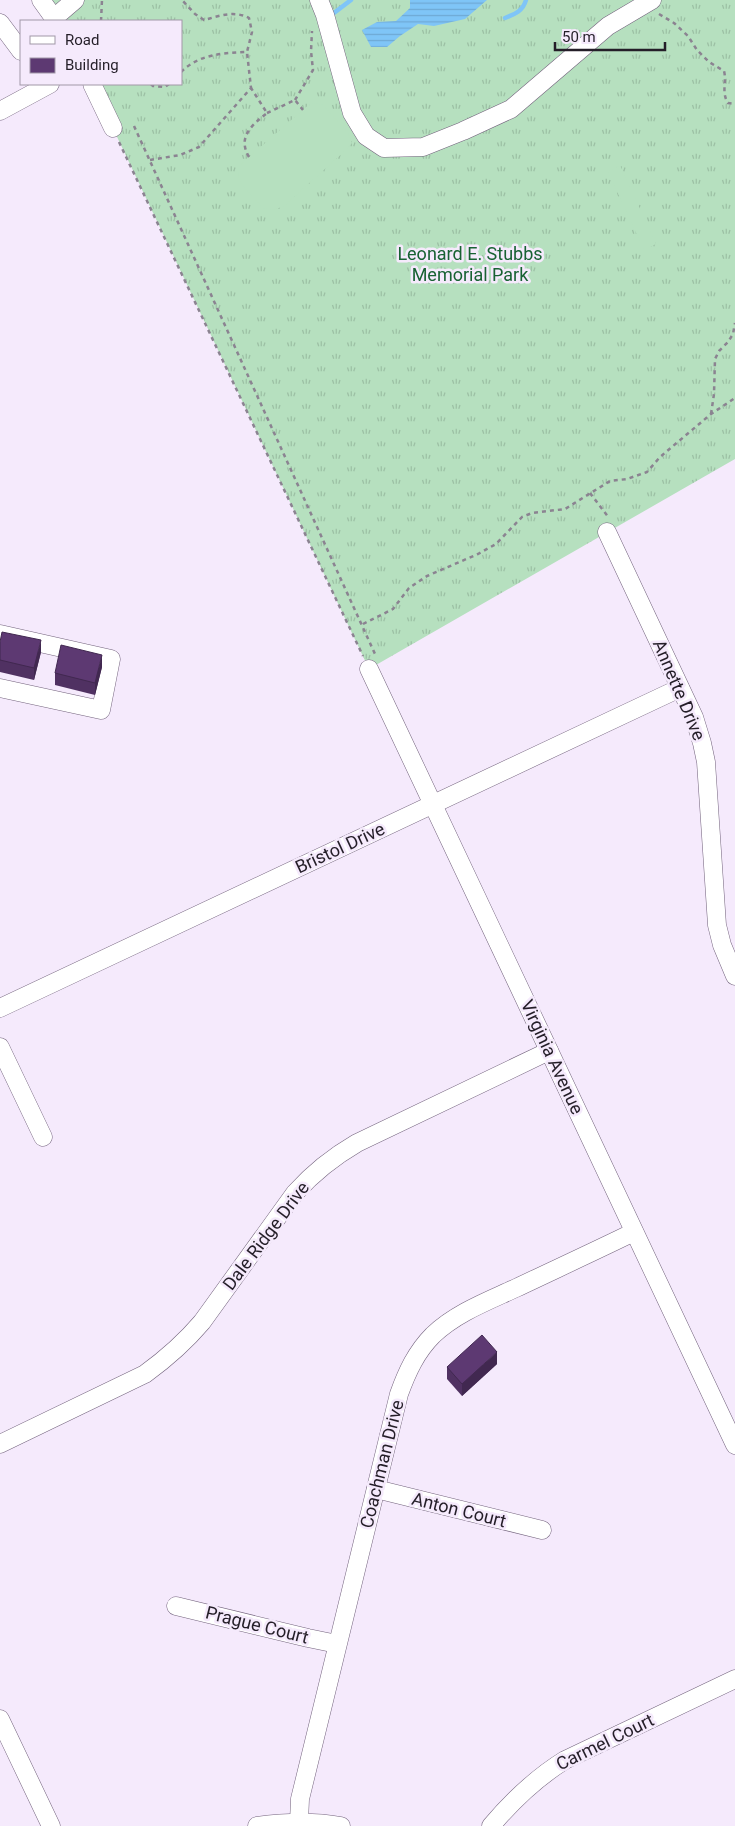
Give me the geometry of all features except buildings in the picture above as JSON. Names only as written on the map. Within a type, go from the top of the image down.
[{"type":"street","points":[[41,0],[55,19],[75,0]]},
{"type":"street","points":[[319,0],[325,14],[352,112],[366,136],[384,148],[423,147],[463,132],[511,109],[608,26],[650,1]]},
{"type":"street","points":[[0,23],[20,50]]},
{"type":"street","points":[[0,111],[44,85]]},
{"type":"street","points":[[92,85],[112,128]]},
{"type":"street","name":"Annette Drive","points":[[607,532],[694,717],[702,743],[706,762],[717,925],[722,945],[735,976]]},
{"type":"street","points":[[0,634],[111,659],[101,710],[0,688]]},
{"type":"street","name":"Virginia Avenue","points":[[373,663],[432,804],[734,1441]]},
{"type":"street","name":"Bristol Drive","points":[[0,1008],[680,688]]},
{"type":"street","points":[[0,1047],[44,1137]]},
{"type":"street","name":"Dale Ridge Drive","points":[[0,1444],[146,1374],[165,1360],[186,1341],[202,1322],[295,1193],[309,1178],[333,1158],[357,1143],[549,1051]]},
{"type":"street","name":"Coachman Drive","points":[[299,1822],[300,1799],[337,1644],[399,1394],[408,1369],[418,1353],[445,1325],[472,1309],[634,1232]]},
{"type":"street","name":"Anton Court","points":[[376,1489],[542,1530]]},
{"type":"street","name":"Prague Court","points":[[176,1606],[337,1644]]},
{"type":"street","name":"Carmel Court","points":[[491,1826],[522,1792],[545,1773],[565,1760],[735,1679]]},
{"type":"street","points":[[0,1719],[51,1826]]},
{"type":"street","points":[[257,1826],[299,1822],[319,1822],[341,1826]]},
{"type":"path","points":[[101,20],[102,0]]},
{"type":"path","points":[[182,0],[195,14],[204,20],[225,14],[242,15],[249,18],[252,32],[247,52],[251,88],[267,113]]},
{"type":"path","points":[[650,1],[659,15],[674,23],[688,36],[697,50],[709,62],[724,71],[726,77],[724,97],[728,103],[735,104]]},
{"type":"path","points":[[250,157],[245,138],[249,129],[267,113],[295,100],[313,70],[311,51],[314,25]]},
{"type":"path","points":[[182,71],[197,60],[221,53],[247,52]]},
{"type":"path","points":[[152,85],[165,87],[168,85]]},
{"type":"path","points":[[150,160],[180,156],[199,146],[251,88]]},
{"type":"path","points":[[295,100],[302,110]]},
{"type":"path","points":[[134,126],[363,624],[373,663]]},
{"type":"path","points":[[112,128],[373,663]]},
{"type":"path","points":[[711,414],[714,394],[715,359],[733,334],[735,323]]},
{"type":"path","points":[[363,624],[393,609],[409,588],[427,576],[496,544],[522,517],[532,512],[565,510],[610,481],[627,479],[647,472],[660,456],[711,414],[735,398]]},
{"type":"path","points":[[590,493],[607,513],[614,526],[607,532]]},
{"type":"green space","name":"Leonard E. Stubbs Memorial Park","points":[[41,0],[735,0],[735,459],[369,669],[92,85],[182,85],[182,20],[55,20]]},
{"type":"green space","points":[[313,103],[323,105],[348,133],[352,143],[284,206],[274,210],[263,208],[242,185],[238,177],[239,166]]},
{"type":"green space","points":[[620,165],[656,244],[644,250],[608,172]]},
{"type":"water","points":[[410,0],[487,0],[465,19],[434,26],[418,24],[387,47],[371,47],[362,30],[377,22],[396,21],[410,8]]},
{"type":"waterway","points":[[330,16],[351,0]]},
{"type":"waterway","points":[[505,18],[521,9],[526,0]]}]
